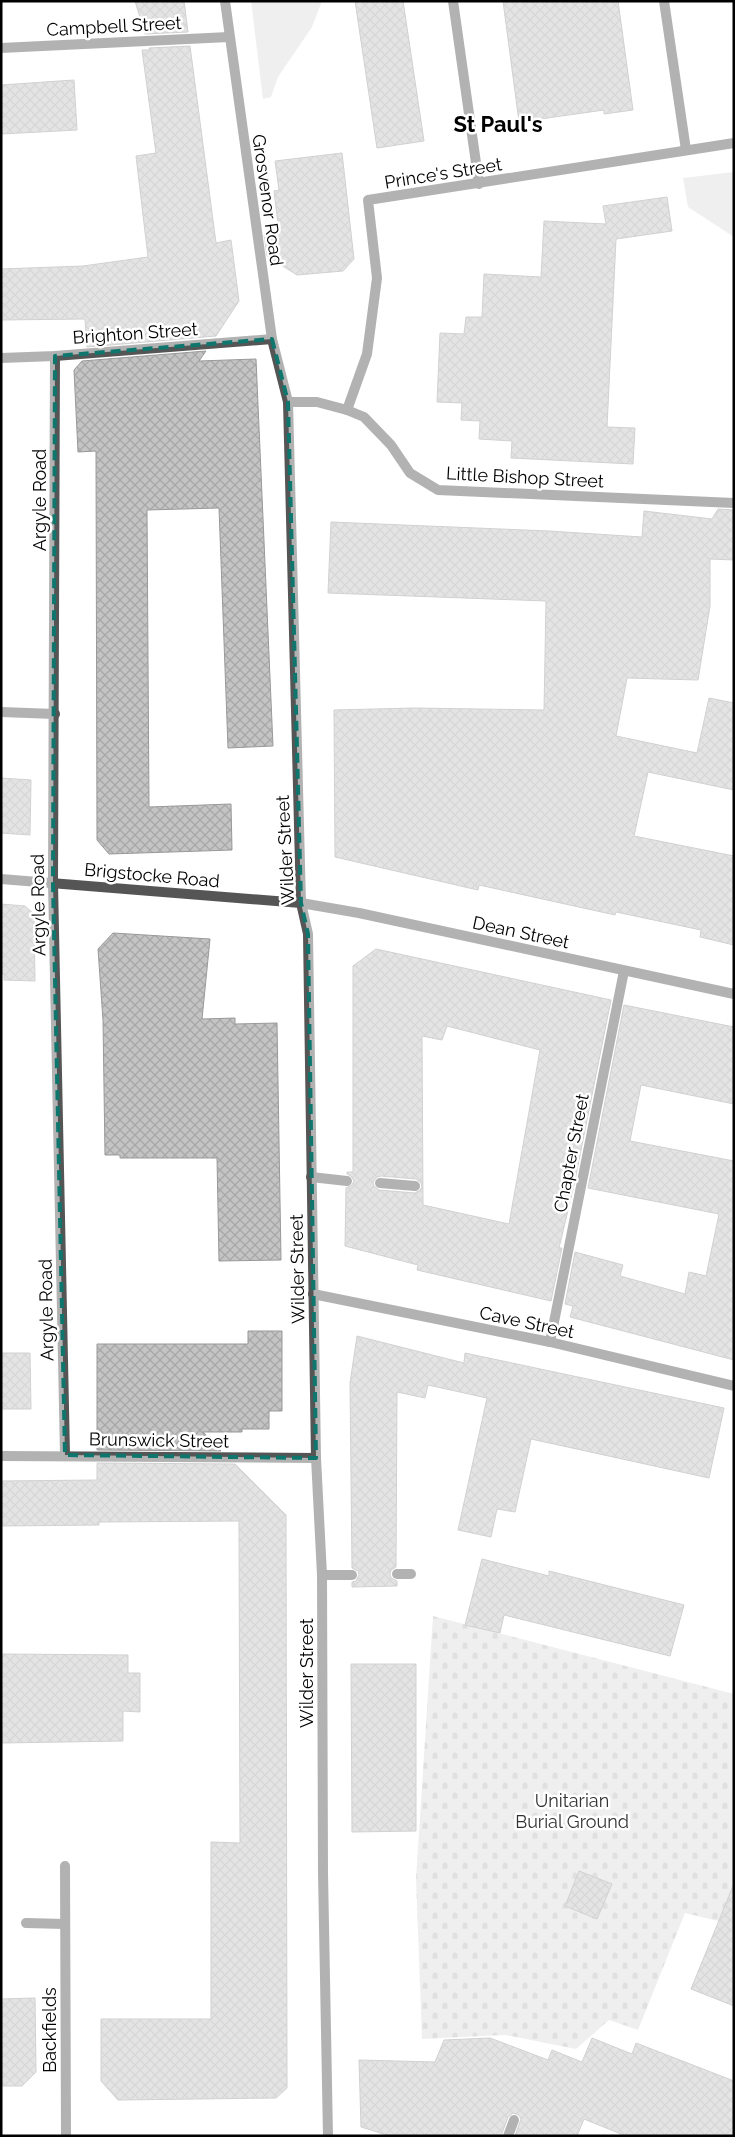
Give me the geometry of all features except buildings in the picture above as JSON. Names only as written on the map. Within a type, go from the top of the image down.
[{"type":"street","name":"Grosvenor Road","points":[[225,1],[272,339],[288,402]]},
{"type":"street","points":[[453,1],[479,184]]},
{"type":"street","points":[[664,1],[686,150]]},
{"type":"street","name":"Campbell Street","points":[[1,48],[229,37]]},
{"type":"street","name":"Prince's Street","points":[[347,410],[367,354],[377,278],[368,200],[734,143]]},
{"type":"street","name":"Brighton Street","points":[[1,358],[55,356],[272,339]]},
{"type":"street","name":"Argyle Road","points":[[55,356],[53,884],[65,1455]]},
{"type":"street","name":"Little Bishop Street","points":[[288,402],[317,402],[364,417],[391,445],[410,473],[438,490],[734,503]]},
{"type":"street","name":"Wilder Street","points":[[288,402],[301,903],[308,934],[316,1458],[322,1576],[323,1873],[328,2136]]},
{"type":"street","points":[[1,712],[55,714]]},
{"type":"street","name":"Brigstocke Road","points":[[1,879],[301,903]]},
{"type":"street","name":"Dean Street","points":[[301,903],[359,913],[734,994]]},
{"type":"street","name":"Chapter Street","points":[[550,1342],[624,971]]},
{"type":"street","points":[[311,1177],[347,1181]]},
{"type":"street","points":[[380,1183],[414,1186]]},
{"type":"street","name":"Cave Street","points":[[313,1294],[550,1342],[734,1386]]},
{"type":"street","name":"Brunswick Street","points":[[1,1456],[316,1458]]},
{"type":"street","points":[[396,1574],[411,1574]]},
{"type":"street","points":[[322,1576],[352,1575]]},
{"type":"street","name":"Backfields","points":[[65,1866],[66,2136]]},
{"type":"street","points":[[26,1923],[65,1924]]},
{"type":"street","points":[[508,2136],[514,2120]]},
{"type":"highlighted area","points":[[272,339],[288,402],[301,903],[308,934],[316,1458],[65,1455],[53,883],[55,356]]},
{"type":"green space","points":[[251,1],[322,1],[312,27],[278,77],[271,97],[263,99]]},
{"type":"green space","points":[[734,172],[734,237],[688,207],[683,178]]},
{"type":"green space","name":"Unitarian Burial Ground","points":[[433,1616],[734,1694],[734,1925],[685,1913],[638,2030],[609,2020],[576,2049],[505,2035],[422,2039],[416,1879]]},
{"type":"district","name":"St Paul's","points":[[498,124]]}]
